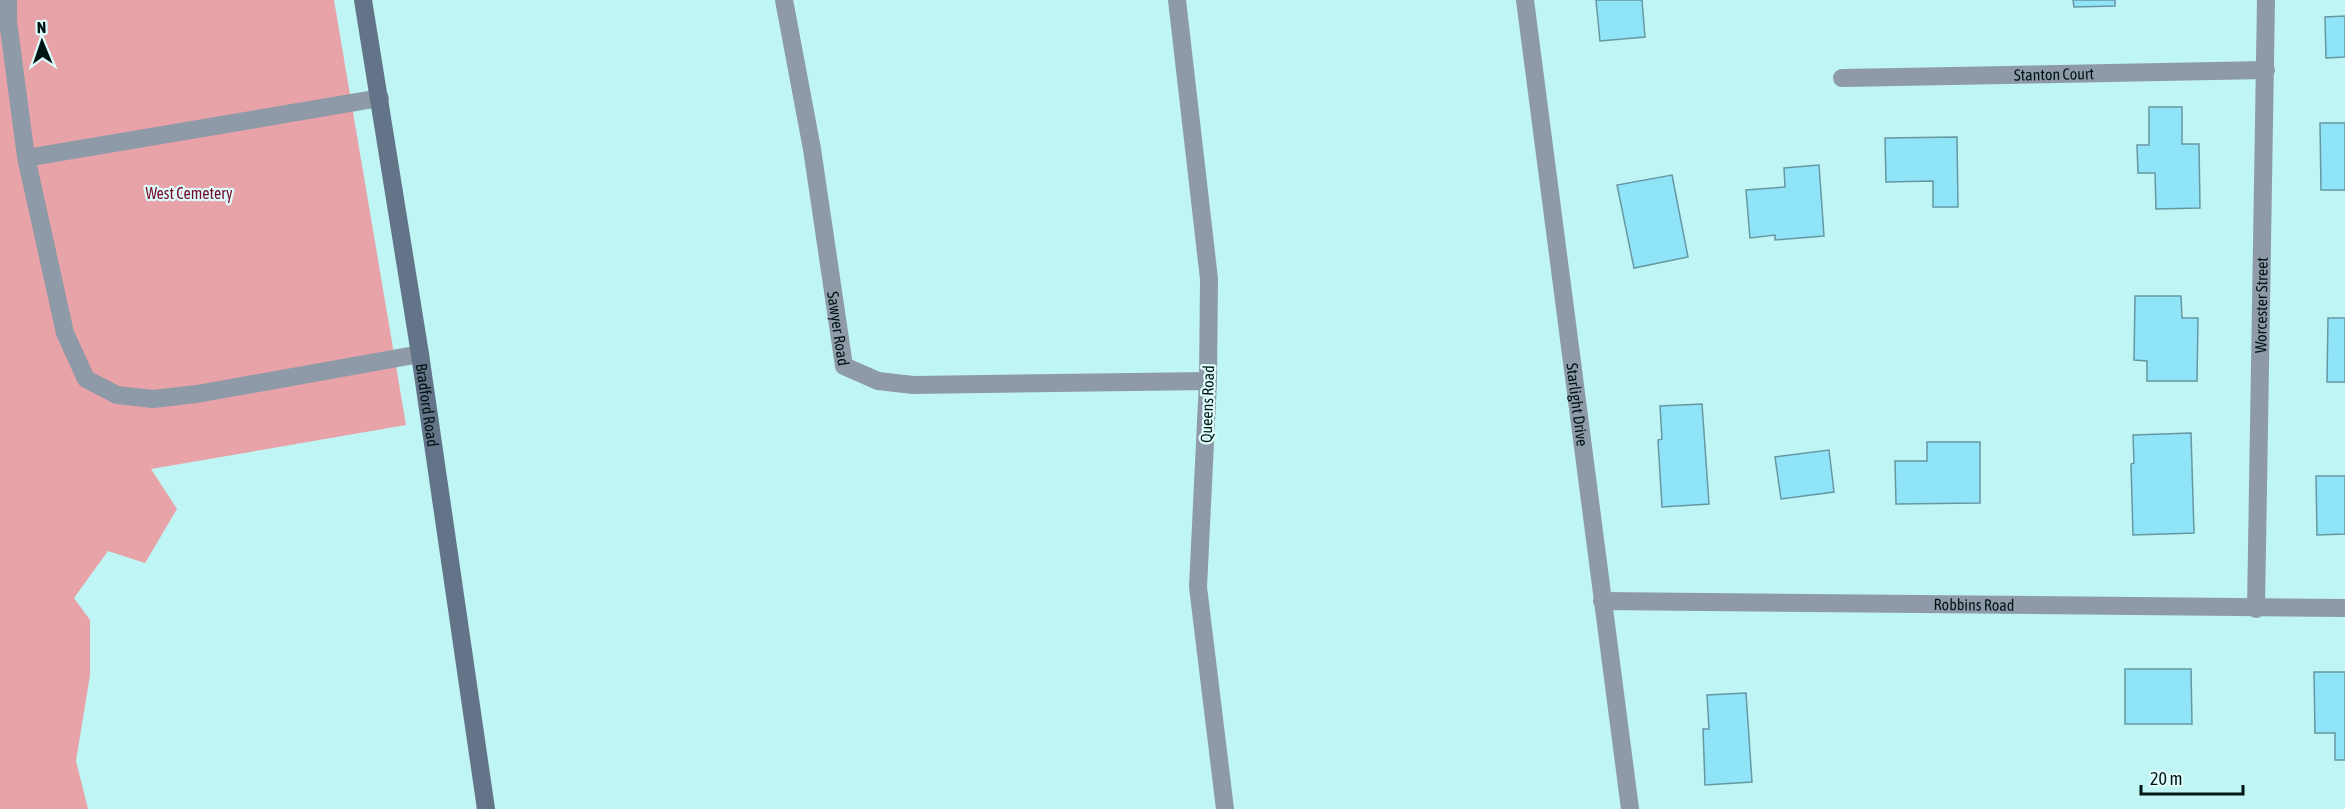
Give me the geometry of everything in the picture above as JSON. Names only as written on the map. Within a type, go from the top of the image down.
[{"type":"street","points":[[8,0],[8,21],[26,158],[66,333],[86,378],[117,395],[153,399],[197,394],[420,354]]},
{"type":"street","name":"Bradford Road","points":[[363,0],[420,354],[486,809]]},
{"type":"street","name":"Sawyer Road","points":[[784,0],[812,149],[844,366],[878,381],[913,385],[1208,381]]},
{"type":"street","name":"Queens Road","points":[[1177,0],[1209,279],[1208,381],[1198,587],[1225,809]]},
{"type":"street","name":"Starlight Drive","points":[[1525,0],[1630,809]]},
{"type":"street","name":"Worcester Street","points":[[2256,609],[2266,0]]},
{"type":"street","name":"Stanton Court","points":[[1842,78],[2265,70]]},
{"type":"street","points":[[26,158],[380,98]]},
{"type":"street","name":"Robbins Road","points":[[1602,601],[2256,609],[2345,608]]},
{"type":"green space","name":"West Cemetery","points":[[0,0],[334,0],[406,425],[151,469],[177,509],[145,563],[108,551],[74,598],[90,620],[90,675],[76,761],[88,809],[0,809]]},
{"type":"building","points":[[1596,0],[1642,0],[1645,37],[1600,41]]},
{"type":"building","points":[[2073,0],[2115,0],[2115,6],[2074,7]]},
{"type":"building","points":[[2345,16],[2345,57],[2326,58],[2325,17]]},
{"type":"building","points":[[2149,107],[2182,107],[2182,144],[2199,144],[2200,208],[2156,209],[2155,173],[2138,173],[2137,145],[2149,145]]},
{"type":"building","points":[[2320,123],[2345,123],[2345,190],[2321,190]]},
{"type":"building","points":[[1957,137],[1958,207],[1933,207],[1933,181],[1886,182],[1885,138]]},
{"type":"building","points":[[1819,165],[1824,236],[1775,240],[1775,235],[1750,238],[1746,190],[1785,187],[1784,168]]},
{"type":"building","points":[[1672,175],[1688,257],[1634,268],[1617,185]]},
{"type":"building","points":[[2135,296],[2181,296],[2182,318],[2198,318],[2197,381],[2147,381],[2147,361],[2134,360]]},
{"type":"building","points":[[2328,318],[2345,318],[2345,382],[2327,382]]},
{"type":"building","points":[[1702,404],[1709,504],[1662,507],[1658,440],[1662,439],[1660,406]]},
{"type":"building","points":[[2191,433],[2194,533],[2133,535],[2131,464],[2134,463],[2133,435]]},
{"type":"building","points":[[1927,442],[1980,442],[1980,503],[1896,504],[1895,461],[1927,461]]},
{"type":"building","points":[[1829,450],[1834,492],[1781,499],[1775,457]]},
{"type":"building","points":[[2316,476],[2345,476],[2345,534],[2317,535]]},
{"type":"building","points":[[2125,669],[2191,669],[2192,724],[2125,724]]},
{"type":"building","points":[[2314,672],[2345,672],[2345,760],[2335,760],[2335,733],[2315,733]]},
{"type":"building","points":[[1746,693],[1752,782],[1705,785],[1703,729],[1709,729],[1707,695]]}]
